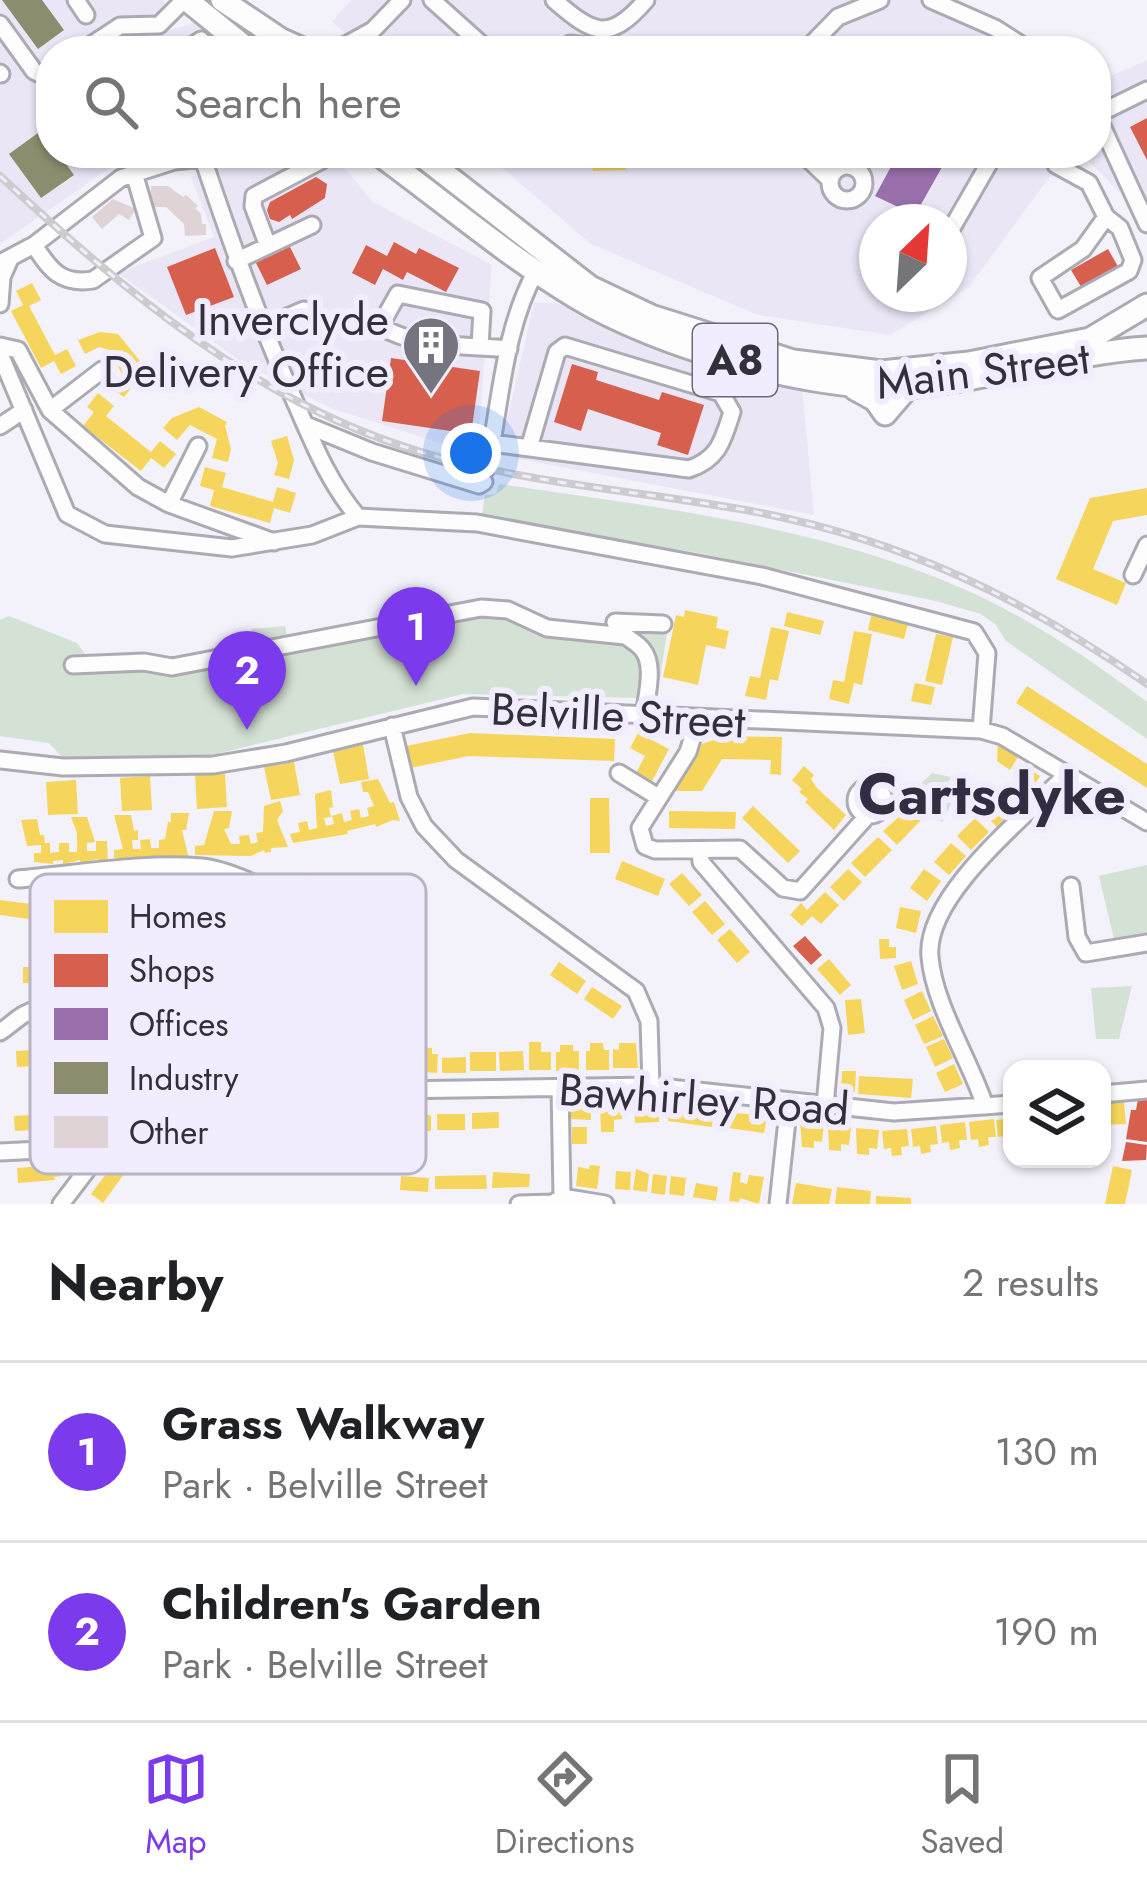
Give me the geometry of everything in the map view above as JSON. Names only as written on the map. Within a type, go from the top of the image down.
[{"type":"highway","points":[[185,0],[231,36]]},
{"type":"highway","points":[[222,0],[276,36]]},
{"type":"highway","name":"Main Street","points":[[396,168],[588,304],[655,334],[780,373],[848,385],[909,386],[1147,348]]},
{"type":"highway","name":"Main Street","points":[[437,168],[590,287],[671,323],[794,361],[860,371],[956,365],[1090,339],[1147,305]]},
{"type":"street","points":[[105,36],[124,24],[159,25],[185,0]]},
{"type":"street","points":[[362,36],[402,0]]},
{"type":"street","points":[[432,0],[472,36]]},
{"type":"street","points":[[554,0],[579,22],[598,30],[626,23],[646,0]]},
{"type":"street","points":[[820,36],[838,17],[880,0]]},
{"type":"street","points":[[931,0],[1007,36]]},
{"type":"street","points":[[0,24],[36,71]]},
{"type":"street","points":[[371,36],[373,30]]},
{"type":"street","points":[[1111,107],[1147,90]]},
{"type":"street","points":[[1111,146],[1147,224]]},
{"type":"street","points":[[0,304],[6,260],[34,245],[121,178],[153,168]]},
{"type":"street","points":[[206,168],[262,328],[335,492],[358,517]]},
{"type":"street","points":[[268,246],[253,206],[254,196],[307,168]]},
{"type":"street","points":[[818,168],[830,180]]},
{"type":"street","points":[[965,204],[986,168]]},
{"type":"street","points":[[1062,168],[1089,183],[1106,217],[1120,228],[1133,260],[1129,271],[1058,310],[1040,278],[1083,250],[1106,217]]},
{"type":"street","points":[[34,245],[50,270],[82,282],[93,280],[153,238],[134,173]]},
{"type":"street","points":[[236,261],[312,225]]},
{"type":"street","points":[[306,425],[372,452],[479,485],[493,443],[508,349],[536,271]]},
{"type":"street","points":[[480,346],[482,311],[398,294],[380,326],[396,337],[480,346],[508,349]]},
{"type":"street","points":[[262,328],[304,310]]},
{"type":"street","points":[[493,443],[529,448],[689,470],[703,465],[721,447],[731,412],[722,393],[565,346],[557,352],[529,448]]},
{"type":"street","points":[[278,543],[170,505],[138,487],[50,410],[18,350],[0,350],[67,514],[105,534],[232,548],[278,543],[358,517],[477,523],[762,576],[966,628],[980,636],[987,653],[981,730]]},
{"type":"street","points":[[50,410],[102,370]]},
{"type":"street","points":[[0,426],[24,410]]},
{"type":"street","points":[[170,505],[198,446]]},
{"type":"street","points":[[1133,575],[1147,545]]},
{"type":"street","points":[[73,665],[144,662],[172,667],[481,608],[508,610],[547,628],[625,636]]},
{"type":"street","points":[[644,717],[648,659],[615,622],[663,624]]},
{"type":"street","name":"Belville Street","points":[[0,760],[63,767],[213,765],[286,753],[473,707],[981,730],[1002,736],[1147,822]]},
{"type":"street","points":[[698,719],[688,752],[640,828],[645,846],[655,850],[740,849],[783,888],[800,891],[868,815]]},
{"type":"street","points":[[392,726],[409,797],[424,826],[456,860],[636,991],[649,1021],[651,1086]]},
{"type":"street","points":[[619,773],[658,797]]},
{"type":"street","points":[[985,1106],[939,991],[930,959],[930,936],[946,898],[1066,775]]},
{"type":"street","points":[[700,850],[701,862],[826,1008],[832,1028],[825,1106]]},
{"type":"street","points":[[98,874],[209,867],[225,874]]},
{"type":"street","points":[[18,879],[30,878]]},
{"type":"street","points":[[1071,886],[1077,938],[1086,952],[1147,943]]},
{"type":"street","name":"Bawhirley Road","points":[[0,1032],[30,1012]]},
{"type":"street","name":"Bawhirley Road","points":[[426,1092],[651,1086],[894,1112],[1003,1105]]},
{"type":"street","points":[[560,1087],[562,1197]]},
{"type":"street","points":[[1111,1093],[1147,1090]]},
{"type":"street","points":[[778,1204],[789,1102]]},
{"type":"street","points":[[0,1152],[30,1151]]},
{"type":"street","points":[[61,1204],[82,1174]]},
{"type":"street","points":[[519,1204],[553,1203],[562,1197],[605,1204]]},
{"type":"shaded area","points":[[0,0],[163,0],[168,7],[166,31],[196,22],[213,36],[36,36],[36,168],[109,168],[0,244]]},
{"type":"shaded area","points":[[351,0],[933,0],[967,27],[991,36],[348,36],[332,22]]},
{"type":"shaded area","points":[[1147,60],[1147,219],[1095,168],[1111,168],[1111,76]]},
{"type":"shaded area","points":[[220,168],[345,168],[373,202],[492,265],[478,443],[468,452],[331,408],[243,363],[118,273],[214,237],[191,177]]},
{"type":"shaded area","points":[[502,168],[1056,168],[967,289],[967,204],[859,204],[859,312],[928,312],[890,335],[758,315],[591,244]]},
{"type":"shaded area","points":[[534,303],[556,303],[729,373],[802,388],[814,515],[499,455]]},
{"type":"shaded area","points":[[499,484],[743,523],[920,571],[1022,618],[1127,687],[1147,702],[1147,739],[1006,641],[981,614],[699,553],[482,516],[485,495],[496,494]]},
{"type":"shaded area","points":[[508,599],[566,621],[669,619],[660,679],[638,698],[463,694],[204,757],[62,757],[49,743],[0,736],[0,620],[9,616],[77,643],[88,658],[172,660],[252,639],[251,629],[285,626],[287,635]]},
{"type":"shaded area","points":[[932,773],[951,777],[944,793],[955,796],[942,822],[911,793]]},
{"type":"shaded area","points":[[1147,865],[1147,935],[1115,943],[1099,876]]},
{"type":"shaded area","points":[[1132,986],[1119,1039],[1096,1039],[1091,988]]},
{"type":"building: Homes","points":[[32,283],[41,300],[29,306],[55,355],[67,349],[76,366],[61,374],[54,361],[41,368],[11,311],[23,305],[16,291]]},
{"type":"building: Homes","points":[[100,332],[118,334],[140,361],[137,380],[124,397],[111,388],[122,374],[109,350],[99,347],[85,354],[78,340]]},
{"type":"building: Homes","points":[[98,393],[114,406],[106,416],[151,452],[160,441],[176,454],[164,468],[151,458],[141,471],[83,426],[94,412],[87,407]]},
{"type":"building: Homes","points":[[199,407],[227,422],[228,462],[212,458],[217,439],[190,425],[177,440],[163,428],[172,418]]},
{"type":"building: Homes","points":[[287,436],[294,460],[289,479],[274,475],[278,463],[271,441]]},
{"type":"building: Homes","points":[[205,467],[226,473],[222,487],[273,502],[277,487],[296,493],[290,513],[274,508],[270,523],[210,506],[214,490],[200,486]]},
{"type":"building: Homes","points":[[1147,488],[1147,515],[1113,521],[1093,569],[1126,583],[1117,605],[1056,579],[1090,498]]},
{"type":"building: Homes","points":[[685,610],[718,617],[716,628],[729,631],[725,649],[706,645],[698,685],[663,677],[676,615],[684,617]]},
{"type":"building: Homes","points":[[787,612],[824,621],[820,635],[784,626]]},
{"type":"building: Homes","points":[[871,616],[908,624],[904,639],[868,630]]},
{"type":"building: Homes","points":[[771,627],[789,631],[778,681],[770,679],[766,700],[745,696],[750,676],[760,678]]},
{"type":"building: Homes","points":[[854,631],[872,634],[862,685],[854,683],[849,704],[829,699],[833,680],[844,682]]},
{"type":"building: Homes","points":[[936,634],[953,637],[942,685],[925,681]]},
{"type":"building: Homes","points":[[915,683],[935,687],[931,705],[911,701]]},
{"type":"building: Homes","points":[[1027,686],[1147,764],[1147,788],[1016,703]]},
{"type":"building: Homes","points":[[470,733],[615,739],[614,761],[469,756],[410,768],[406,746]]},
{"type":"building: Homes","points":[[638,733],[669,749],[652,781],[636,773],[645,756],[630,748]]},
{"type":"building: Homes","points":[[726,736],[782,737],[781,775],[770,774],[771,760],[722,759],[702,791],[675,791],[702,744]]},
{"type":"building: Homes","points":[[998,741],[1020,754],[1010,770],[997,761]]},
{"type":"building: Homes","points":[[363,745],[369,779],[340,784],[333,751]]},
{"type":"building: Homes","points":[[294,762],[300,795],[271,800],[264,767]]},
{"type":"building: Homes","points":[[804,766],[814,775],[811,779],[817,788],[846,815],[834,830],[805,802],[808,799],[792,780]]},
{"type":"building: Homes","points":[[1025,766],[1040,776],[1030,791],[1014,781]]},
{"type":"building: Homes","points":[[225,774],[227,807],[197,809],[195,775]]},
{"type":"building: Homes","points":[[150,776],[152,810],[122,811],[120,778]]},
{"type":"building: Homes","points":[[378,779],[400,821],[293,843],[290,834],[300,832],[298,823],[307,821],[309,830],[317,828],[315,794],[331,790],[333,807],[329,808],[331,817],[324,818],[326,826],[334,824],[332,816],[342,813],[344,822],[352,820],[350,811],[359,809],[361,818],[369,816],[367,808],[374,806],[361,782]]},
{"type":"building: Homes","points":[[76,780],[78,814],[48,815],[46,782]]},
{"type":"building: Homes","points":[[998,794],[1014,809],[997,827],[981,811]]},
{"type":"building: Homes","points":[[590,798],[609,798],[610,853],[590,853]]},
{"type":"building: Homes","points":[[280,801],[283,811],[277,820],[288,847],[251,856],[195,855],[195,846],[204,845],[214,811],[232,811],[229,828],[224,829],[231,844],[240,844],[239,836],[249,835],[251,844],[258,842],[256,833],[263,832],[264,806]]},
{"type":"building: Homes","points":[[753,806],[800,851],[788,863],[742,818]]},
{"type":"building: Homes","points":[[911,806],[923,818],[897,845],[883,831]]},
{"type":"building: Homes","points":[[669,811],[736,812],[735,829],[669,828]]},
{"type":"building: Homes","points":[[171,813],[189,813],[186,830],[182,830],[189,859],[114,858],[114,850],[123,849],[114,815],[131,815],[134,831],[138,830],[133,849],[141,849],[140,840],[150,839],[151,848],[159,848]]},
{"type":"building: Homes","points":[[71,817],[87,817],[95,842],[87,843],[87,851],[96,851],[96,841],[107,841],[108,862],[34,862],[41,845],[27,846],[21,820],[37,819],[50,853],[59,852],[59,843],[69,843],[69,852],[77,852]]},
{"type":"building: Homes","points":[[975,818],[989,832],[971,850],[957,836]]},
{"type":"building: Homes","points":[[878,837],[892,850],[865,877],[851,863]]},
{"type":"building: Homes","points":[[951,843],[966,856],[949,875],[934,862]]},
{"type":"building: Homes","points":[[622,861],[665,879],[658,896],[615,879]]},
{"type":"building: Homes","points":[[848,869],[862,882],[844,901],[830,887]]},
{"type":"building: Homes","points":[[924,869],[941,881],[927,901],[910,888]]},
{"type":"building: Homes","points":[[682,873],[702,895],[689,906],[669,884]]},
{"type":"building: Homes","points":[[825,892],[839,905],[821,924],[812,916],[802,926],[790,915],[801,903],[807,910]]},
{"type":"building: Homes","points":[[0,900],[30,904],[29,919],[0,915]]},
{"type":"building: Homes","points":[[705,901],[725,924],[712,935],[692,912]]},
{"type":"building: Homes","points":[[900,907],[921,911],[916,933],[896,928]]},
{"type":"building: Homes","points":[[730,929],[750,952],[737,963],[717,940]]},
{"type":"building: Homes","points":[[879,939],[889,939],[889,947],[896,947],[896,958],[880,959]]},
{"type":"building: Homes","points":[[829,959],[851,985],[840,995],[817,969]]},
{"type":"building: Homes","points":[[911,961],[918,984],[902,990],[894,966]]},
{"type":"building: Homes","points":[[559,962],[586,981],[577,994],[550,975]]},
{"type":"building: Homes","points":[[23,967],[30,967],[30,983],[23,983]]},
{"type":"building: Homes","points":[[592,987],[622,1006],[613,1019],[584,999]]},
{"type":"building: Homes","points":[[922,991],[931,1011],[913,1020],[904,1000]]},
{"type":"building: Homes","points":[[861,999],[865,1033],[848,1035],[845,1000]]},
{"type":"building: Homes","points":[[933,1016],[943,1036],[924,1044],[915,1025]]},
{"type":"building: Homes","points":[[944,1039],[953,1058],[935,1067],[926,1047]]},
{"type":"building: Homes","points":[[529,1042],[541,1042],[541,1052],[551,1052],[551,1070],[529,1070]]},
{"type":"building: Homes","points":[[590,1043],[603,1043],[604,1050],[609,1050],[609,1070],[586,1070]]},
{"type":"building: Homes","points":[[619,1043],[636,1043],[638,1068],[613,1068],[613,1049],[619,1050]]},
{"type":"building: Homes","points":[[560,1045],[573,1045],[573,1051],[579,1051],[579,1071],[556,1071]]},
{"type":"building: Homes","points":[[426,1048],[438,1054],[437,1073],[426,1072]]},
{"type":"building: Homes","points":[[30,1050],[30,1066],[17,1067],[16,1051]]},
{"type":"building: Homes","points":[[523,1051],[524,1070],[500,1071],[499,1052]]},
{"type":"building: Homes","points":[[470,1052],[496,1052],[496,1071],[470,1071]]},
{"type":"building: Homes","points":[[466,1057],[466,1073],[442,1073],[442,1058]]},
{"type":"building: Homes","points":[[954,1064],[963,1084],[945,1092],[936,1073]]},
{"type":"building: Homes","points":[[842,1071],[856,1071],[855,1092],[841,1092]]},
{"type":"building: Homes","points":[[859,1076],[913,1079],[911,1098],[858,1094]]},
{"type":"building: Homes","points":[[1124,1102],[1126,1124],[1111,1125],[1111,1103]]},
{"type":"building: Homes","points":[[634,1103],[659,1103],[659,1122],[635,1123]]},
{"type":"building: Homes","points":[[571,1104],[591,1105],[591,1120],[571,1119]]},
{"type":"building: Homes","points":[[670,1105],[714,1110],[712,1127],[668,1121]]},
{"type":"building: Homes","points":[[622,1106],[622,1119],[614,1120],[614,1132],[601,1132],[600,1107]]},
{"type":"building: Homes","points":[[724,1111],[767,1117],[764,1133],[721,1127]]},
{"type":"building: Homes","points":[[499,1112],[499,1128],[472,1129],[472,1113]]},
{"type":"building: Homes","points":[[437,1114],[465,1114],[465,1130],[437,1130]]},
{"type":"building: Homes","points":[[30,1115],[30,1130],[15,1131],[14,1116]]},
{"type":"building: Homes","points":[[994,1119],[996,1137],[988,1137],[989,1145],[979,1147],[978,1139],[971,1140],[969,1122]]},
{"type":"building: Homes","points":[[1003,1119],[1003,1136],[998,1137],[996,1120]]},
{"type":"building: Homes","points":[[800,1121],[824,1123],[822,1142],[814,1141],[814,1148],[802,1147]]},
{"type":"building: Homes","points":[[965,1122],[967,1140],[959,1140],[960,1148],[950,1150],[949,1142],[942,1143],[940,1125]]},
{"type":"building: Homes","points":[[828,1124],[851,1127],[849,1145],[841,1144],[841,1151],[829,1150]]},
{"type":"building: Homes","points":[[936,1126],[938,1144],[921,1154],[920,1146],[913,1147],[911,1129]]},
{"type":"building: Homes","points":[[572,1127],[587,1127],[587,1144],[572,1144]]},
{"type":"building: Homes","points":[[856,1128],[879,1130],[877,1149],[869,1148],[869,1155],[857,1154]]},
{"type":"building: Homes","points":[[907,1129],[909,1146],[901,1147],[902,1155],[892,1156],[891,1148],[884,1149],[882,1131]]},
{"type":"building: Homes","points":[[600,1166],[597,1189],[576,1186],[578,1167],[589,1169]]},
{"type":"building: Homes","points":[[1113,1166],[1132,1170],[1125,1204],[1105,1204]]},
{"type":"building: Homes","points":[[30,1167],[30,1174],[61,1176],[18,1183],[17,1168]]},
{"type":"building: Homes","points":[[636,1169],[649,1174],[647,1192],[633,1190]]},
{"type":"building: Homes","points":[[616,1171],[631,1172],[630,1190],[615,1189]]},
{"type":"building: Homes","points":[[493,1172],[530,1174],[529,1187],[492,1188]]},
{"type":"building: Homes","points":[[733,1172],[741,1173],[740,1182],[747,1184],[749,1175],[764,1177],[759,1204],[740,1198],[729,1201]]},
{"type":"building: Homes","points":[[106,1174],[124,1174],[103,1203],[91,1194]]},
{"type":"building: Homes","points":[[653,1174],[667,1176],[665,1195],[651,1193]]},
{"type":"building: Homes","points":[[486,1175],[487,1189],[435,1189],[435,1176]]},
{"type":"building: Homes","points":[[401,1176],[429,1178],[428,1192],[400,1190]]},
{"type":"building: Homes","points":[[671,1176],[686,1178],[684,1196],[669,1194]]},
{"type":"building: Homes","points":[[696,1183],[718,1187],[716,1201],[693,1197]]},
{"type":"building: Homes","points":[[796,1183],[832,1189],[829,1204],[792,1204]]},
{"type":"building: Homes","points":[[837,1187],[871,1191],[870,1204],[835,1204]]},
{"type":"building: Homes","points":[[876,1196],[911,1198],[911,1204],[876,1204]]},
{"type":"building: Shops","points":[[1147,118],[1147,160],[1130,127]]},
{"type":"building: Shops","points":[[316,177],[327,184],[325,198],[292,219],[290,215],[279,222],[270,219],[270,202]]},
{"type":"building: Shops","points":[[394,242],[416,254],[419,248],[459,268],[446,292],[407,272],[403,280],[383,269],[375,285],[352,273],[366,245],[387,256]]},
{"type":"building: Shops","points":[[289,245],[301,269],[267,285],[255,261]]},
{"type":"building: Shops","points":[[215,248],[234,297],[186,315],[167,267]]},
{"type":"building: Shops","points":[[1108,249],[1120,270],[1083,290],[1071,270]]},
{"type":"building: Shops","name":"Inverclyde Delivery Office","points":[[391,358],[480,371],[471,434],[382,421]]},
{"type":"building: Shops","points":[[572,364],[598,372],[596,380],[659,400],[662,392],[704,405],[688,455],[657,445],[661,433],[588,409],[581,431],[554,422]]},
{"type":"building: Shops","points":[[805,936],[822,955],[811,965],[793,946]]},
{"type":"building: Shops","points":[[1147,1098],[1147,1142],[1126,1139],[1131,1110],[1136,1110],[1138,1099]]},
{"type":"building: Shops","points":[[1126,1142],[1147,1145],[1146,1160],[1122,1161]]},
{"type":"building: Offices","points":[[890,168],[942,168],[921,204],[892,204],[875,196]]},
{"type":"building: Industry","points":[[2,0],[42,0],[64,30],[56,36],[36,36],[36,46]]},
{"type":"building: Industry","points":[[36,134],[36,168],[69,168],[74,175],[41,198],[9,154]]},
{"type":"building: Other","points":[[151,186],[168,186],[186,195],[198,206],[206,235],[185,236],[184,224],[166,207],[151,207]]},
{"type":"building: Other","points":[[113,199],[136,209],[129,220],[119,214],[102,229],[92,217]]},
{"type":"railway","points":[[0,176],[95,261],[195,339],[303,404],[361,431],[503,472],[751,511],[859,538],[910,555],[1007,599],[1147,684]]},
{"type":"place","name":"Inverclyde Delivery Office","points":[[431,396]]},
{"type":"place","name":"Grass Walkway","points":[[416,686]]},
{"type":"place","name":"Children's Garden","points":[[247,730]]},
{"type":"district","name":"Cartsdyke","points":[[992,794]]}]
